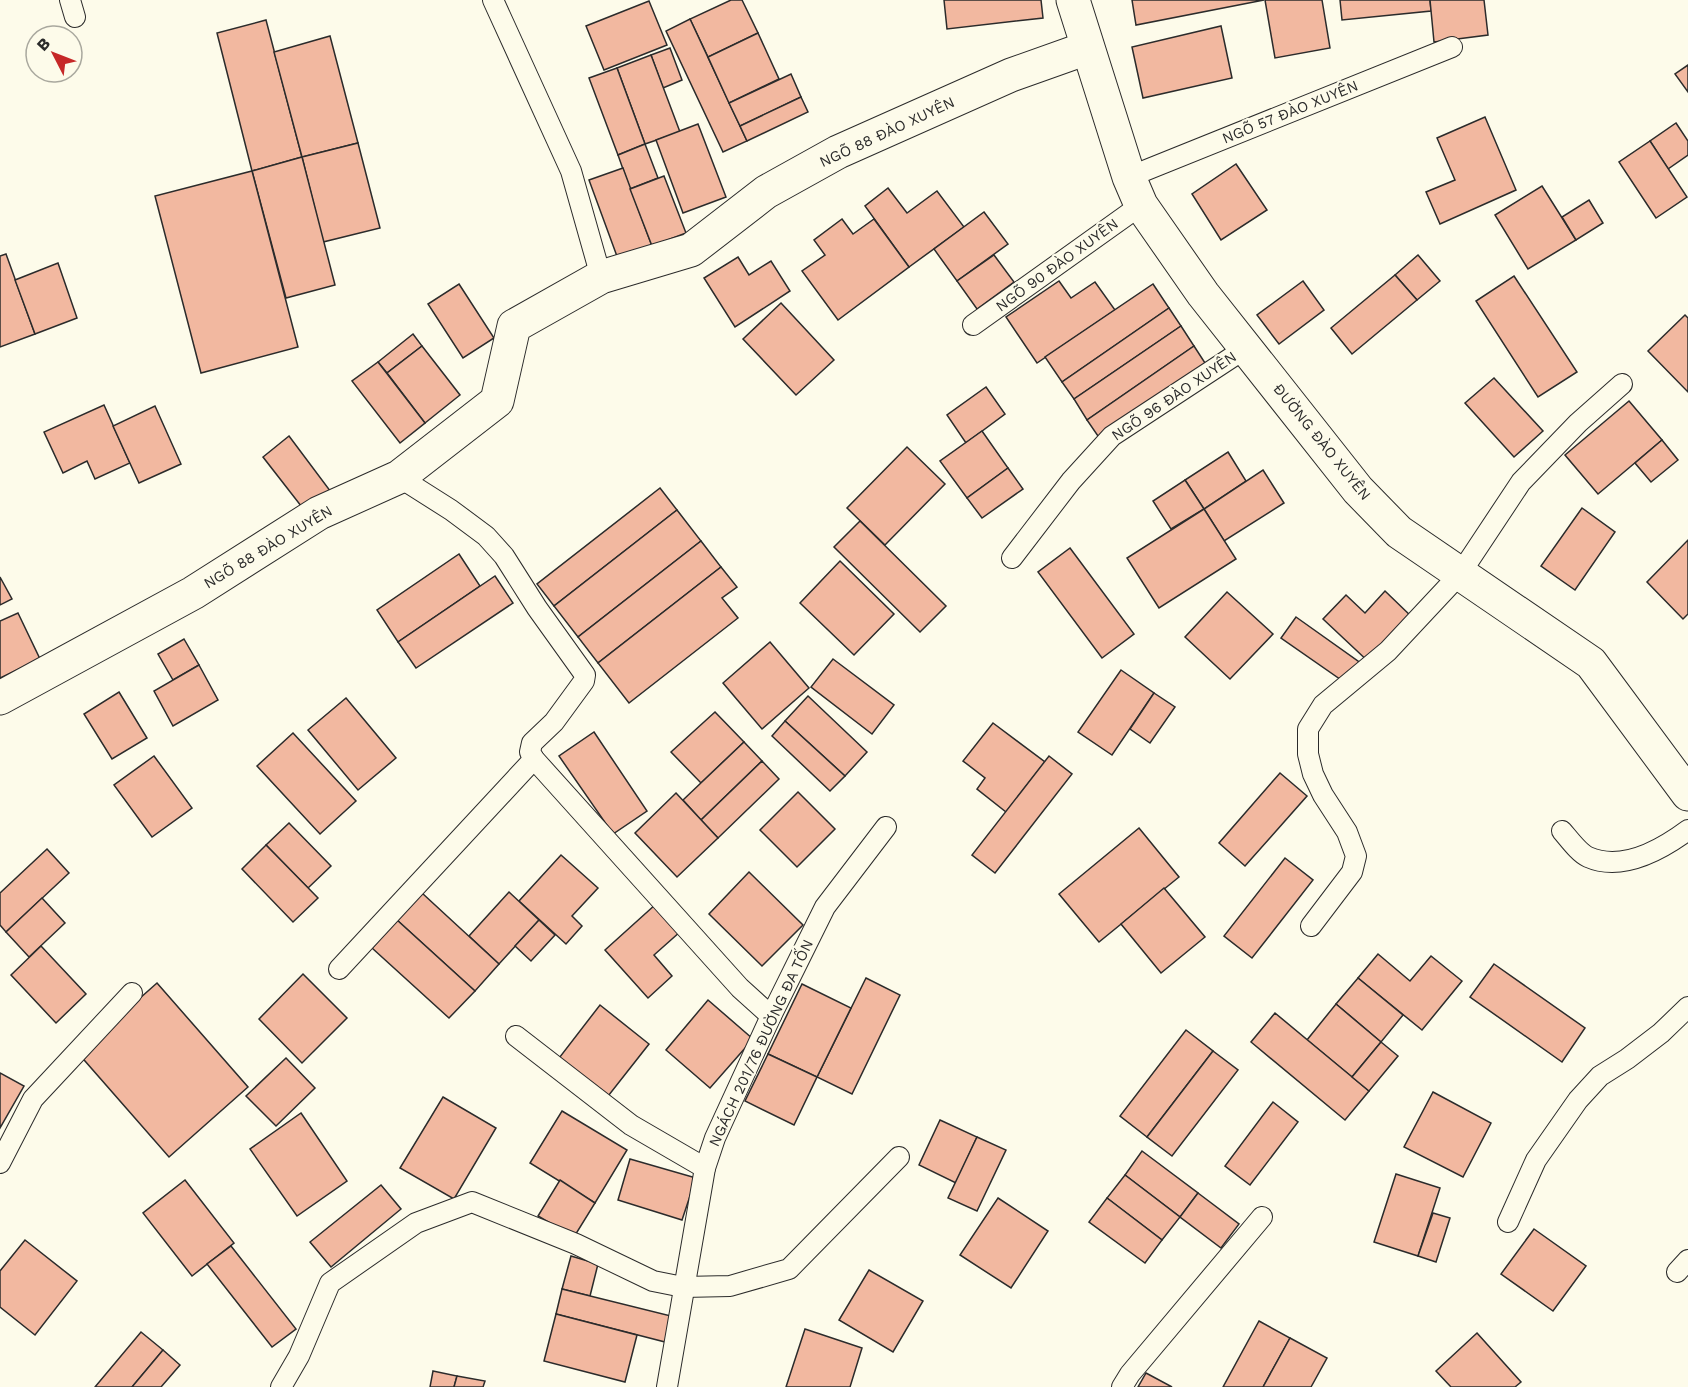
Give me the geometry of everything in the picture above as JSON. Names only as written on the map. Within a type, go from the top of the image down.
[{"type":"street","name":"ĐƯỜNG ĐÀO XUYÊN","points":[[1073,0],[1135,191],[1203,294],[1358,490],[1399,532],[1590,663],[1688,794]]},
{"type":"street","name":"NGÕ 88 ĐÀO XUYÊN","points":[[0,698],[193,593],[319,513],[399,477],[497,401],[514,326],[601,277],[691,250],[766,192],[838,152],[1011,75],[1087,48]]},
{"type":"lane","points":[[493,0],[571,171],[601,277]]},
{"type":"lane","name":"NGÕ 57 ĐÀO XUYÊN","points":[[1135,191],[1452,47]]},
{"type":"lane","name":"NGÕ 90 ĐÀO XUYÊN","points":[[973,325],[1135,191]]},
{"type":"lane","name":"NGÕ 96 ĐÀO XUYÊN","points":[[1012,558],[1071,482],[1112,436],[1246,348]]},
{"type":"lane","points":[[1311,926],[1352,872],[1356,856],[1347,832],[1323,795],[1313,774],[1308,754],[1308,729],[1323,705],[1388,651],[1460,574],[1521,482],[1578,423],[1622,384]]},
{"type":"lane","points":[[399,477],[451,510],[486,536],[504,556],[537,608],[585,675],[584,681],[554,722],[532,743],[530,752],[534,759],[740,988],[771,1016]]},
{"type":"lane","points":[[339,969],[534,759]]},
{"type":"lane","name":"NGÁCH 201/76 ĐƯỜNG ĐA TỐN","points":[[667,1387],[705,1168],[715,1138],[771,1016],[825,907],[886,827]]},
{"type":"lane","points":[[1562,831],[1586,857],[1610,863],[1636,859],[1672,841],[1688,830]]},
{"type":"lane","points":[[0,1163],[33,1099],[132,993]]},
{"type":"lane","points":[[1508,1222],[1536,1160],[1578,1100],[1600,1076],[1661,1033],[1688,1007]]},
{"type":"lane","points":[[516,1036],[631,1125],[705,1168]]},
{"type":"lane","points":[[281,1387],[299,1356],[330,1283],[416,1222],[472,1202],[576,1244],[653,1281],[683,1287],[730,1286],[789,1269],[899,1157]]},
{"type":"lane","points":[[1122,1387],[1130,1374],[1262,1217]]},
{"type":"building","points":[[731,0],[742,0],[758,33],[708,57],[690,19]]},
{"type":"building","points":[[944,0],[1041,0],[1043,18],[947,29]]},
{"type":"building","points":[[1132,0],[1264,0],[1136,25]]},
{"type":"building","points":[[1265,0],[1322,0],[1330,48],[1275,58]]},
{"type":"building","points":[[1340,0],[1430,0],[1431,11],[1342,20]]},
{"type":"building","points":[[1430,0],[1484,0],[1488,35],[1434,42]]},
{"type":"building","points":[[649,1],[667,45],[604,70],[586,26]]},
{"type":"building","points":[[690,19],[747,141],[723,152],[666,31]]},
{"type":"building","points":[[266,20],[302,157],[252,171],[217,33]]},
{"type":"building","points":[[1221,26],[1232,78],[1143,98],[1132,47]]},
{"type":"building","points":[[758,33],[779,79],[729,103],[708,57]]},
{"type":"building","points":[[330,36],[358,143],[302,157],[274,52]]},
{"type":"building","points":[[670,48],[682,80],[663,88],[651,55]]},
{"type":"building","points":[[651,55],[680,132],[645,144],[617,68]]},
{"type":"building","points":[[1688,65],[1688,92],[1675,74]]},
{"type":"building","points":[[617,68],[645,144],[618,155],[589,78]]},
{"type":"building","points":[[791,74],[801,97],[740,126],[729,103]]},
{"type":"building","points":[[801,97],[808,112],[747,141],[740,126]]},
{"type":"building","points":[[1485,117],[1516,190],[1440,224],[1426,192],[1455,180],[1437,138]]},
{"type":"building","points":[[1676,123],[1688,141],[1688,155],[1668,169],[1650,141]]},
{"type":"building","points":[[698,124],[726,197],[683,213],[656,140]]},
{"type":"building","points":[[1650,141],[1687,197],[1656,218],[1619,162]]},
{"type":"building","points":[[358,143],[380,228],[323,242],[302,157]]},
{"type":"building","points":[[645,144],[658,178],[630,189],[618,155]]},
{"type":"building","points":[[302,157],[335,285],[286,298],[252,171]]},
{"type":"building","points":[[1236,164],[1267,210],[1221,240],[1192,194]]},
{"type":"building","points":[[623,168],[652,246],[618,259],[589,180]]},
{"type":"building","points":[[252,171],[298,347],[201,373],[155,196]]},
{"type":"building","points":[[664,176],[686,233],[652,246],[630,189]]},
{"type":"building","points":[[1542,186],[1576,240],[1528,269],[1495,215]]},
{"type":"building","points":[[888,188],[907,213],[937,191],[964,227],[909,267],[865,206]]},
{"type":"building","points":[[1589,200],[1603,223],[1576,240],[1562,217]]},
{"type":"building","points":[[984,212],[1008,244],[957,281],[934,249]]},
{"type":"building","points":[[842,219],[853,234],[874,219],[909,267],[838,320],[802,271],[825,255],[814,240]]},
{"type":"building","points":[[6,254],[35,334],[0,347],[0,256]]},
{"type":"building","points":[[994,255],[1014,282],[977,309],[957,281]]},
{"type":"building","points":[[1418,255],[1440,281],[1417,300],[1395,275]]},
{"type":"building","points":[[738,257],[749,275],[771,261],[790,291],[735,327],[704,278]]},
{"type":"building","points":[[58,263],[77,318],[35,334],[15,280]]},
{"type":"building","points":[[1395,275],[1417,300],[1352,354],[1331,328]]},
{"type":"building","points":[[1514,276],[1577,372],[1538,397],[1476,301]]},
{"type":"building","points":[[1059,281],[1071,298],[1095,282],[1115,310],[1037,363],[1006,317]]},
{"type":"building","points":[[1303,281],[1324,310],[1279,344],[1257,315]]},
{"type":"building","points":[[459,284],[494,338],[463,358],[428,304]]},
{"type":"building","points":[[1153,284],[1169,308],[1062,382],[1045,357]]},
{"type":"building","points":[[781,303],[834,360],[796,395],[743,339]]},
{"type":"building","points":[[1169,308],[1181,326],[1074,399],[1062,382]]},
{"type":"building","points":[[1685,315],[1688,318],[1688,392],[1648,351]]},
{"type":"building","points":[[1181,326],[1194,346],[1087,420],[1074,399]]},
{"type":"building","points":[[413,334],[422,346],[387,373],[378,362]]},
{"type":"building","points":[[422,346],[460,395],[425,423],[387,373]]},
{"type":"building","points":[[1194,346],[1207,366],[1100,439],[1087,420]]},
{"type":"building","points":[[378,362],[425,423],[400,443],[352,381]]},
{"type":"building","points":[[1494,378],[1543,431],[1514,457],[1465,403]]},
{"type":"building","points":[[986,387],[1005,414],[966,443],[947,415]]},
{"type":"building","points":[[1629,401],[1662,440],[1598,494],[1565,455]]},
{"type":"building","points":[[104,405],[130,463],[95,479],[87,461],[63,473],[44,432]]},
{"type":"building","points":[[155,406],[181,464],[139,483],[113,426]]},
{"type":"building","points":[[982,431],[1008,468],[967,498],[940,461]]},
{"type":"building","points":[[289,436],[331,492],[305,511],[263,457]]},
{"type":"building","points":[[1662,440],[1678,460],[1651,482],[1635,463]]},
{"type":"building","points":[[907,447],[945,484],[885,545],[847,508]]},
{"type":"building","points":[[1228,452],[1246,481],[1204,509],[1185,480]]},
{"type":"building","points":[[1008,468],[1023,489],[982,518],[967,498]]},
{"type":"building","points":[[1263,470],[1284,503],[1224,541],[1204,509]]},
{"type":"building","points":[[1185,480],[1204,509],[1171,529],[1153,501]]},
{"type":"building","points":[[660,488],[677,510],[554,606],[537,584]]},
{"type":"building","points":[[1582,508],[1615,532],[1575,590],[1541,566]]},
{"type":"building","points":[[1204,509],[1236,559],[1159,608],[1127,558]]},
{"type":"building","points":[[677,510],[701,541],[578,637],[554,606]]},
{"type":"building","points":[[860,521],[946,606],[920,632],[834,547]]},
{"type":"building","points":[[1688,540],[1688,614],[1683,619],[1647,582]]},
{"type":"building","points":[[701,541],[721,567],[598,663],[578,637]]},
{"type":"building","points":[[1070,548],[1134,634],[1102,658],[1038,572]]},
{"type":"building","points":[[459,554],[480,586],[398,642],[377,610]]},
{"type":"building","points":[[840,561],[894,614],[854,655],[800,603]]},
{"type":"building","points":[[721,567],[737,587],[722,598],[738,618],[629,703],[598,663]]},
{"type":"building","points":[[495,576],[513,603],[416,668],[398,642]]},
{"type":"building","points":[[0,577],[12,599],[0,605]]},
{"type":"building","points":[[1385,591],[1414,619],[1372,665],[1323,619],[1346,595],[1365,613]]},
{"type":"building","points":[[1227,592],[1273,634],[1230,679],[1185,637]]},
{"type":"building","points":[[18,613],[40,659],[0,678],[0,621]]},
{"type":"building","points":[[1296,617],[1362,664],[1347,684],[1281,638]]},
{"type":"building","points":[[184,639],[199,665],[173,680],[158,654]]},
{"type":"building","points":[[770,642],[809,688],[762,729],[723,683]]},
{"type":"building","points":[[833,659],[894,705],[872,734],[811,687]]},
{"type":"building","points":[[199,665],[218,700],[173,726],[154,691]]},
{"type":"building","points":[[1121,670],[1154,693],[1112,755],[1078,732]]},
{"type":"building","points":[[119,692],[147,738],[112,759],[84,714]]},
{"type":"building","points":[[1154,693],[1175,707],[1150,743],[1130,729]]},
{"type":"building","points":[[808,696],[867,752],[845,776],[785,721]]},
{"type":"building","points":[[346,698],[396,758],[358,790],[308,730]]},
{"type":"building","points":[[715,712],[744,742],[701,783],[671,752]]},
{"type":"building","points":[[785,721],[845,776],[830,791],[772,736]]},
{"type":"building","points":[[993,723],[1045,762],[1006,812],[977,789],[985,778],[963,761]]},
{"type":"building","points":[[594,732],[647,811],[613,834],[559,756]]},
{"type":"building","points":[[293,733],[356,801],[320,834],[257,766]]},
{"type":"building","points":[[744,742],[762,761],[701,820],[683,800]]},
{"type":"building","points":[[154,756],[192,808],[152,837],[114,785]]},
{"type":"building","points":[[1049,756],[1072,774],[995,873],[972,855]]},
{"type":"building","points":[[762,761],[779,779],[718,838],[701,820]]},
{"type":"building","points":[[1280,773],[1307,796],[1245,866],[1219,843]]},
{"type":"building","points":[[798,792],[835,829],[797,867],[760,830]]},
{"type":"building","points":[[676,793],[718,838],[677,877],[635,833]]},
{"type":"building","points":[[289,823],[331,866],[308,888],[266,845]]},
{"type":"building","points":[[1139,828],[1179,877],[1099,942],[1059,894]]},
{"type":"building","points":[[266,845],[318,898],[293,922],[242,869]]},
{"type":"building","points":[[47,849],[69,873],[6,932],[0,925],[0,893]]},
{"type":"building","points":[[561,855],[598,888],[572,916],[582,926],[566,944],[519,901]]},
{"type":"building","points":[[1285,858],[1313,880],[1252,958],[1224,936]]},
{"type":"building","points":[[749,872],[803,925],[762,966],[709,914]]},
{"type":"building","points":[[1164,888],[1205,937],[1161,973],[1121,924]]},
{"type":"building","points":[[509,892],[539,920],[499,964],[469,936]]},
{"type":"building","points":[[422,893],[499,964],[475,991],[397,920]]},
{"type":"building","points":[[42,898],[65,923],[29,957],[6,932]]},
{"type":"building","points":[[656,904],[681,931],[654,955],[672,976],[648,998],[605,950]]},
{"type":"building","points":[[397,920],[475,991],[449,1018],[372,948]]},
{"type":"building","points":[[539,920],[555,935],[531,961],[515,946]]},
{"type":"building","points":[[41,946],[86,994],[56,1023],[11,975]]},
{"type":"building","points":[[1378,954],[1410,981],[1431,956],[1462,981],[1422,1030],[1358,978]]},
{"type":"building","points":[[1494,964],[1585,1028],[1562,1062],[1470,997]]},
{"type":"building","points":[[303,974],[347,1018],[302,1063],[259,1019]]},
{"type":"building","points":[[866,978],[900,995],[852,1094],[817,1077]]},
{"type":"building","points":[[1358,978],[1403,1015],[1381,1042],[1336,1004]]},
{"type":"building","points":[[157,983],[248,1087],[169,1157],[78,1053]]},
{"type":"building","points":[[802,984],[851,1008],[817,1077],[768,1054]]},
{"type":"building","points":[[708,1000],[753,1039],[710,1088],[666,1050]]},
{"type":"building","points":[[1336,1004],[1381,1042],[1352,1077],[1307,1040]]},
{"type":"building","points":[[600,1005],[649,1044],[605,1100],[556,1062]]},
{"type":"building","points":[[1275,1013],[1369,1091],[1345,1120],[1251,1042]]},
{"type":"building","points":[[1186,1030],[1213,1051],[1147,1137],[1120,1116]]},
{"type":"building","points":[[1381,1042],[1398,1056],[1369,1091],[1352,1077]]},
{"type":"building","points":[[1213,1051],[1238,1070],[1172,1156],[1147,1137]]},
{"type":"building","points":[[768,1054],[817,1077],[794,1125],[745,1101]]},
{"type":"building","points":[[286,1058],[315,1088],[276,1126],[246,1096]]},
{"type":"building","points":[[0,1073],[24,1086],[0,1128]]},
{"type":"building","points":[[1433,1092],[1491,1123],[1463,1177],[1404,1147]]},
{"type":"building","points":[[443,1097],[496,1128],[454,1199],[400,1168]]},
{"type":"building","points":[[1273,1102],[1298,1122],[1250,1185],[1225,1166]]},
{"type":"building","points":[[562,1111],[627,1150],[595,1203],[530,1163]]},
{"type":"building","points":[[301,1113],[347,1181],[297,1216],[250,1149]]},
{"type":"building","points":[[940,1120],[977,1137],[956,1183],[919,1165]]},
{"type":"building","points":[[977,1137],[1006,1150],[977,1211],[948,1198]]},
{"type":"building","points":[[1142,1151],[1198,1193],[1180,1217],[1125,1175]]},
{"type":"building","points":[[630,1159],[696,1178],[682,1220],[618,1200]]},
{"type":"building","points":[[1396,1174],[1440,1188],[1418,1256],[1374,1242]]},
{"type":"building","points":[[1125,1175],[1180,1217],[1162,1240],[1107,1198]]},
{"type":"building","points":[[185,1180],[234,1243],[192,1276],[143,1213]]},
{"type":"building","points":[[560,1180],[595,1203],[574,1237],[538,1216]]},
{"type":"building","points":[[381,1185],[401,1209],[331,1267],[310,1242]]},
{"type":"building","points":[[1198,1193],[1239,1224],[1221,1248],[1180,1217]]},
{"type":"building","points":[[998,1198],[1048,1231],[1011,1288],[960,1255]]},
{"type":"building","points":[[1107,1198],[1162,1240],[1145,1263],[1089,1222]]},
{"type":"building","points":[[1433,1213],[1450,1218],[1436,1262],[1418,1256]]},
{"type":"building","points":[[1534,1229],[1586,1266],[1553,1311],[1501,1274]]},
{"type":"building","points":[[25,1240],[77,1281],[35,1335],[0,1307],[0,1271]]},
{"type":"building","points":[[231,1246],[296,1329],[272,1347],[207,1264]]},
{"type":"building","points":[[571,1256],[598,1264],[590,1296],[562,1289]]},
{"type":"building","points":[[869,1270],[923,1301],[893,1352],[839,1320]]},
{"type":"building","points":[[562,1289],[675,1317],[669,1343],[556,1314]]},
{"type":"building","points":[[556,1314],[637,1335],[625,1382],[544,1361]]},
{"type":"building","points":[[1259,1321],[1290,1338],[1263,1387],[1223,1387]]},
{"type":"building","points":[[805,1329],[862,1348],[850,1387],[786,1387]]},
{"type":"building","points":[[141,1332],[163,1350],[132,1387],[95,1387]]},
{"type":"building","points":[[1477,1333],[1521,1382],[1515,1387],[1451,1387],[1436,1371]]},
{"type":"building","points":[[1290,1338],[1327,1358],[1311,1387],[1263,1387]]},
{"type":"building","points":[[163,1350],[180,1365],[161,1387],[132,1387]]},
{"type":"building","points":[[433,1371],[457,1376],[454,1387],[430,1387]]},
{"type":"building","points":[[1146,1373],[1172,1387],[1138,1387]]},
{"type":"building","points":[[457,1376],[485,1381],[483,1387],[454,1387]]}]
